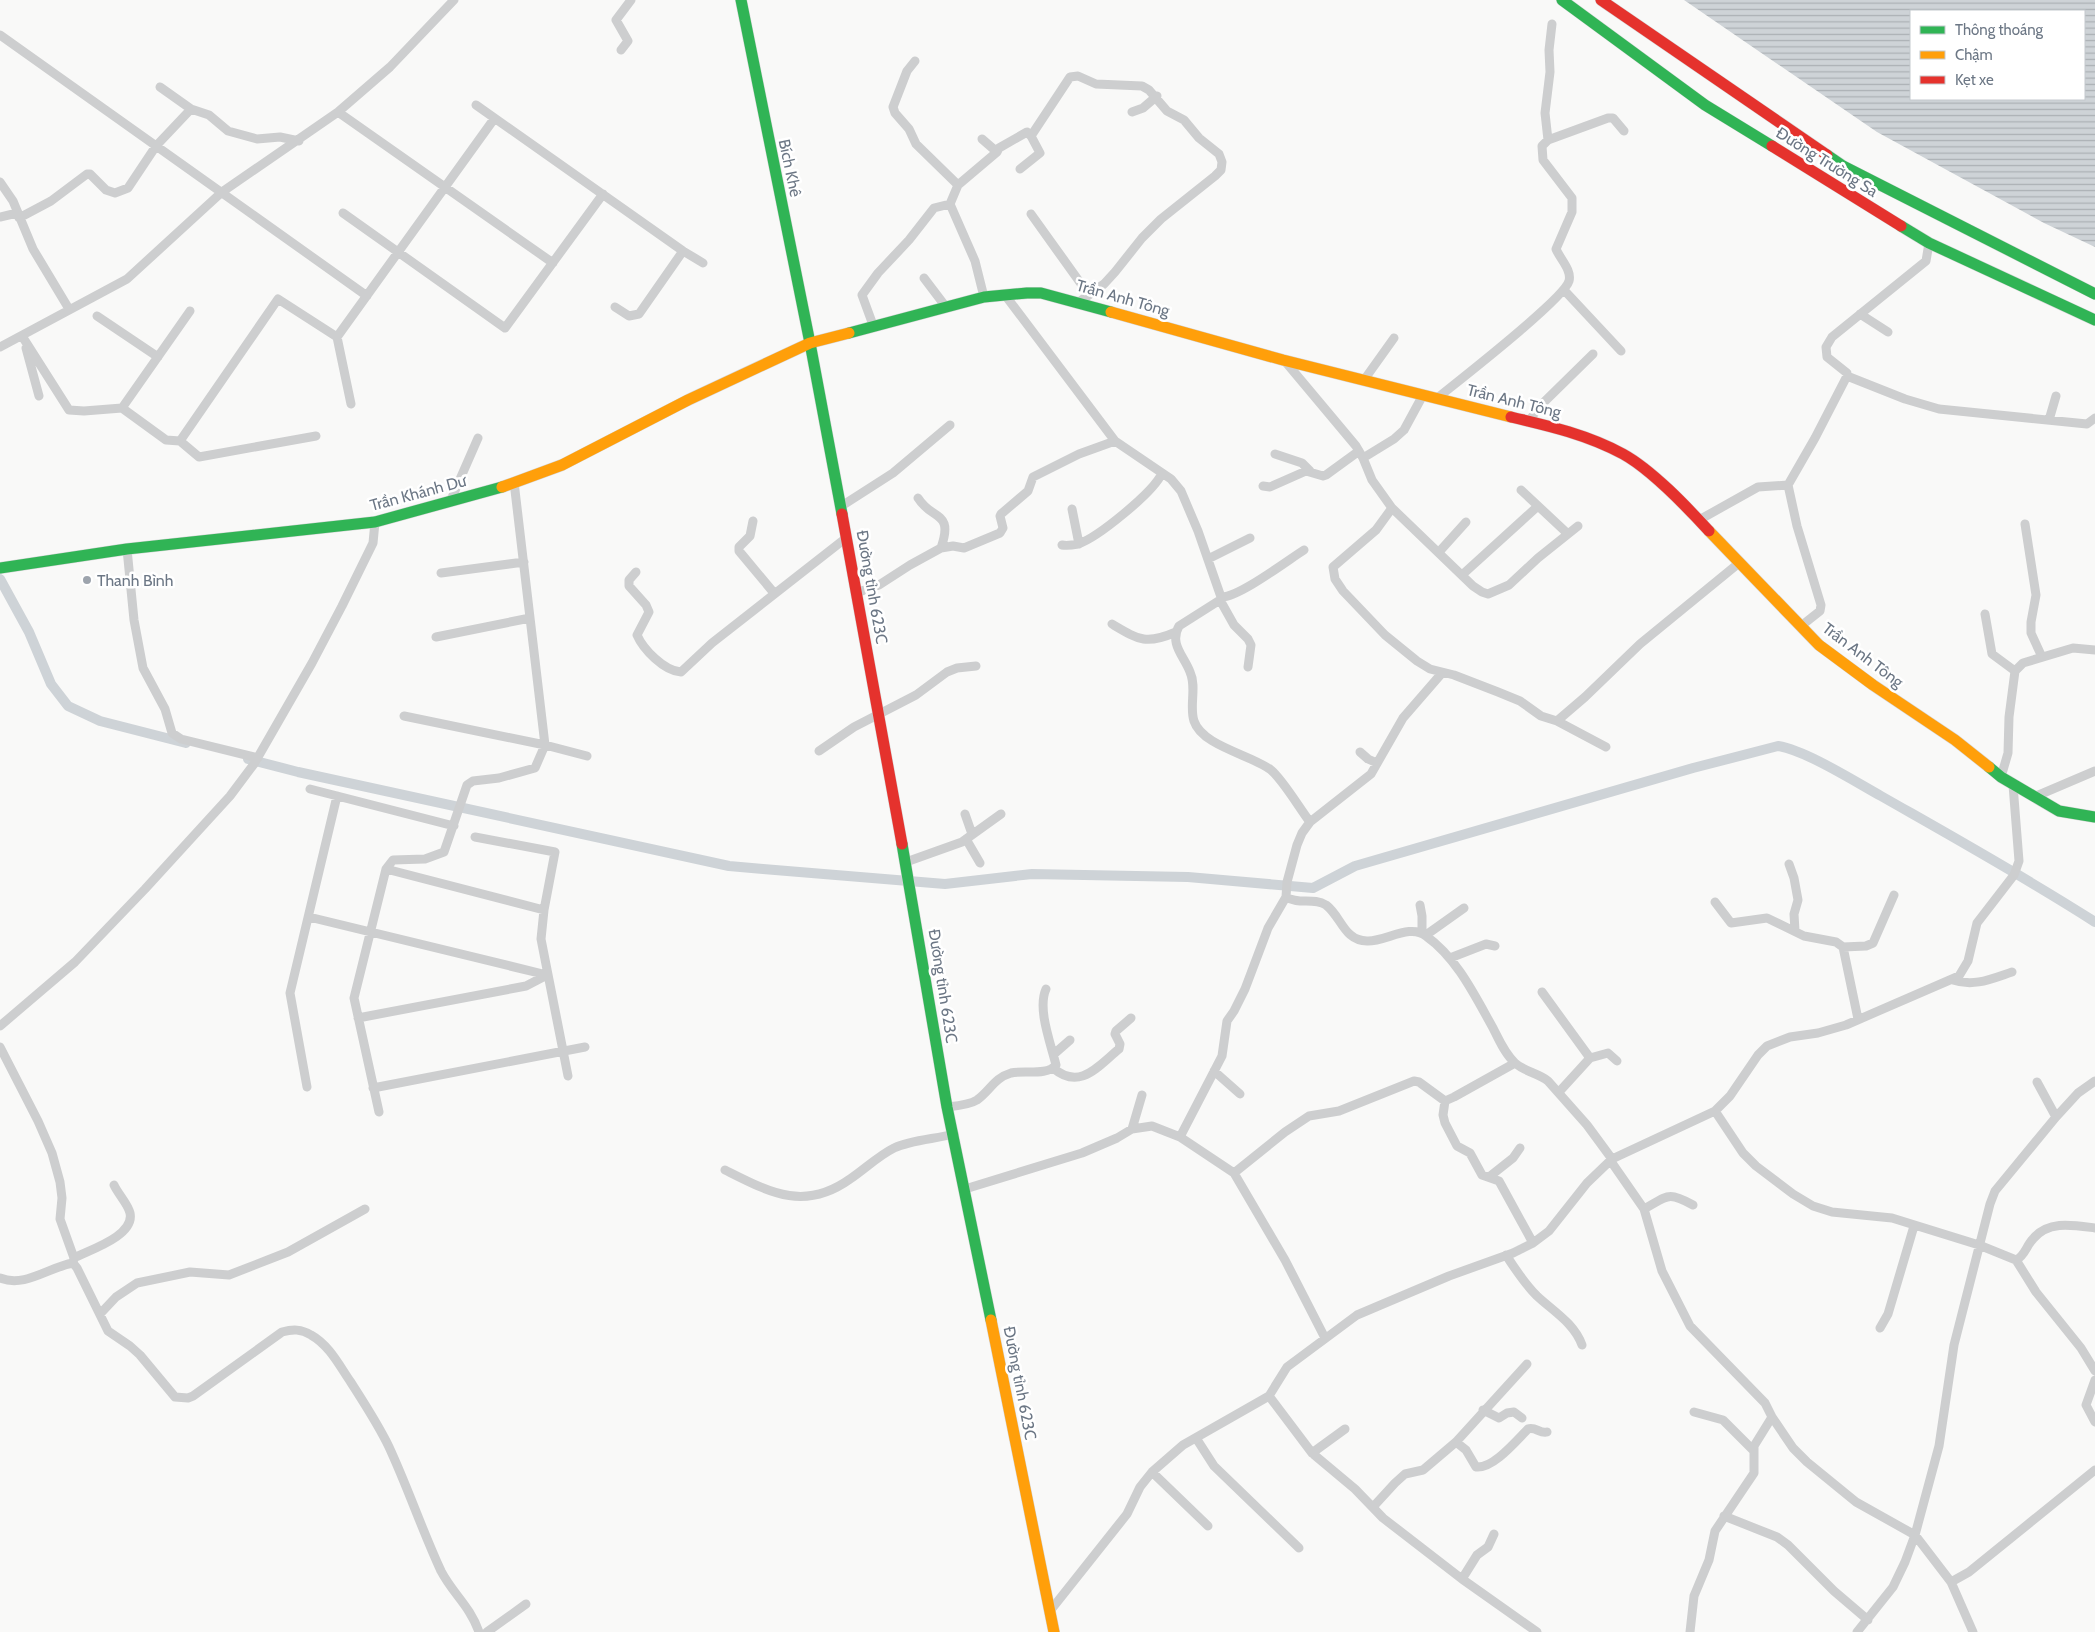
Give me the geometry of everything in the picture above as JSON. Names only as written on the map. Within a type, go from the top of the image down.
[{"type":"main road","name":"Bích Khê","points":[[740,0],[810,343]]},
{"type":"main road","name":"Đường Trường Sa","points":[[1562,0],[1705,105],[1928,243],[2095,320]]},
{"type":"main road","name":"Đường Trường Sa","points":[[1601,0],[1843,166],[2095,294]]},
{"type":"main road","name":"Trần Anh Tông","points":[[810,343],[984,297],[1041,293],[1283,360],[1568,431],[1601,443],[1625,455],[1648,472],[1699,520],[1739,564],[1819,645],[1872,684],[1955,740],[2013,785],[2058,812],[2095,817]]},
{"type":"main road","name":"Trần Khánh Dư","points":[[1,568],[127,549],[375,522],[450,502],[562,465],[688,400],[810,343]]},
{"type":"main road","name":"Đường tỉnh 623C","points":[[810,343],[910,882],[947,1107],[1054,1632]]},
{"type":"street","points":[[0,347],[126,279],[222,192],[338,112],[390,67],[454,0]]},
{"type":"street","points":[[621,50],[628,41],[616,20],[630,0]]},
{"type":"street","points":[[1548,140],[1545,113],[1550,72],[1549,50],[1552,24]]},
{"type":"street","points":[[0,35],[367,296]]},
{"type":"street","points":[[915,60],[907,71],[893,107],[895,113],[909,130],[916,144],[958,185]]},
{"type":"street","points":[[1031,136],[1070,77],[1078,76],[1096,84],[1142,86],[1156,96],[1167,111],[1184,120],[1199,138],[1220,154],[1221,170],[1161,219],[1142,238],[1115,272],[1078,302]]},
{"type":"street","points":[[160,87],[192,109],[210,115],[228,131],[257,139],[280,137],[298,141]]},
{"type":"street","points":[[1132,112],[1143,108],[1156,96]]},
{"type":"street","points":[[476,105],[683,251],[703,263]]},
{"type":"street","points":[[0,217],[18,216],[51,201],[87,174],[90,174],[106,190],[115,193],[128,188],[156,146],[192,109]]},
{"type":"street","points":[[338,112],[553,263]]},
{"type":"street","points":[[1436,399],[1528,323],[1564,290],[1569,282],[1569,273],[1556,249],[1573,206],[1570,193],[1543,160],[1542,146],[1548,140],[1608,118],[1613,118],[1624,132]]},
{"type":"street","points":[[337,337],[494,119]]},
{"type":"street","points":[[984,297],[975,261],[950,204],[958,185],[999,148],[1027,132],[1040,153],[1020,169]]},
{"type":"street","points":[[982,139],[996,152]]},
{"type":"street","points":[[0,182],[10,196],[32,249],[68,309]]},
{"type":"street","points":[[343,213],[505,328],[603,194]]},
{"type":"street","points":[[874,325],[862,295],[878,273],[909,240],[934,208],[950,204]]},
{"type":"street","points":[[1031,214],[1089,295]]},
{"type":"street","points":[[1928,243],[1926,261],[1832,337],[1826,347],[1827,357],[1847,373],[1847,376],[1905,399],[1939,409],[2087,424],[2095,418]]},
{"type":"street","points":[[615,307],[629,316],[639,314],[683,251]]},
{"type":"street","points":[[924,278],[946,307]]},
{"type":"street","points":[[1564,290],[1621,351]]},
{"type":"street","points":[[1005,296],[1116,441],[1171,479],[1181,491],[1208,559],[1220,599],[1234,624],[1251,644],[1248,667]]},
{"type":"street","points":[[180,441],[278,299],[337,337],[351,404]]},
{"type":"street","points":[[122,408],[190,311]]},
{"type":"street","points":[[1860,314],[1888,332]]},
{"type":"street","points":[[97,316],[158,357]]},
{"type":"street","points":[[22,336],[39,396]]},
{"type":"street","points":[[22,336],[69,410],[84,411],[122,408],[166,440],[180,441],[199,457],[316,436]]},
{"type":"street","points":[[1364,380],[1394,338]]},
{"type":"street","points":[[1529,421],[1539,407],[1593,354]]},
{"type":"street","points":[[1283,360],[1361,455],[1372,480],[1392,508],[1482,592],[1493,592],[1509,585],[1538,558],[1578,526]]},
{"type":"street","points":[[1801,626],[1820,611],[1821,604],[1797,526],[1788,485],[1847,376]]},
{"type":"street","points":[[1274,454],[1302,463],[1310,471],[1323,476],[1326,475],[1394,439],[1404,430],[1423,395]]},
{"type":"street","points":[[2049,420],[2056,396]]},
{"type":"street","points":[[840,506],[893,474],[950,425]]},
{"type":"street","points":[[450,502],[478,438]]},
{"type":"street","points":[[856,593],[879,585],[941,548],[952,546],[964,548],[997,535],[1003,528],[1001,514],[1028,491],[1033,477],[1079,454],[1116,441]]},
{"type":"street","points":[[1263,486],[1270,487],[1302,472],[1310,471]]},
{"type":"street","points":[[1062,545],[1078,544],[1120,516],[1154,486],[1162,473]]},
{"type":"street","points":[[379,1112],[354,998],[386,869],[393,860],[426,859],[444,852],[467,784],[473,781],[499,778],[536,768],[545,745],[514,482]]},
{"type":"street","points":[[1699,520],[1758,487],[1788,485]]},
{"type":"street","points":[[1521,490],[1568,534]]},
{"type":"street","points":[[918,498],[922,506],[938,515],[945,526],[946,533],[941,548]]},
{"type":"street","points":[[1462,575],[1538,506]]},
{"type":"street","points":[[1392,508],[1376,530],[1333,567],[1332,574],[1343,591],[1385,634],[1430,669],[1442,674],[1454,675],[1520,701],[1541,716],[1557,720],[1606,747]]},
{"type":"street","points":[[1072,509],[1078,544]]},
{"type":"street","points":[[753,521],[751,534],[739,547],[739,551],[774,593]]},
{"type":"street","points":[[0,1025],[75,962],[230,796],[256,761],[312,663],[372,543],[375,522]]},
{"type":"street","points":[[1439,552],[1466,522]]},
{"type":"street","points":[[2024,524],[2036,595],[2031,632],[2042,657]]},
{"type":"street","points":[[636,572],[629,580],[629,586],[646,605],[649,612],[637,635],[655,659],[677,671],[685,669],[712,643],[846,538]]},
{"type":"street","points":[[1208,559],[1250,538]]},
{"type":"street","points":[[127,549],[134,620],[143,668],[165,709],[172,733],[181,739],[256,761]]},
{"type":"street","points":[[1304,550],[1248,587],[1220,599],[1179,626],[1176,632],[1176,647],[1192,676],[1194,721],[1197,727],[1229,751],[1249,757],[1273,771],[1310,822]]},
{"type":"street","points":[[441,573],[524,562]]},
{"type":"street","points":[[1557,720],[1585,697],[1640,644],[1739,564]]},
{"type":"street","points":[[1985,614],[1992,654],[2015,671]]},
{"type":"street","points":[[436,637],[530,618]]},
{"type":"street","points":[[1112,624],[1127,633],[1145,640],[1160,639],[1176,632]]},
{"type":"street","points":[[2001,776],[2008,754],[2009,717],[2015,671],[2023,663],[2073,648],[2095,650]]},
{"type":"street","points":[[819,750],[854,727],[916,695],[947,672],[958,668],[976,666]]},
{"type":"street","points":[[1180,1137],[1222,1056],[1227,1021],[1245,989],[1268,928],[1287,890],[1302,833],[1310,822],[1365,780],[1403,718],[1442,674]]},
{"type":"street","points":[[404,716],[545,745],[587,756]]},
{"type":"street","points":[[1360,752],[1377,763]]},
{"type":"street","points":[[2034,798],[2095,771]]},
{"type":"street","points":[[1050,1611],[1128,1514],[1140,1487],[1174,1450],[1269,1396],[1288,1367],[1356,1315],[1533,1243],[1549,1232],[1587,1183],[1611,1159],[1715,1111],[1730,1096],[1758,1055],[1767,1046],[1790,1037],[1846,1026],[1858,1019],[1959,976],[1965,968],[1980,918],[2015,872],[2019,861],[2013,785]]},
{"type":"street","points":[[310,789],[454,826]]},
{"type":"street","points":[[307,1087],[290,993],[337,796]]},
{"type":"street","points":[[965,814],[969,837],[980,863]]},
{"type":"street","points":[[906,862],[969,837],[1001,814]]},
{"type":"street","points":[[475,837],[555,852],[544,910],[542,939],[568,1076]]},
{"type":"street","points":[[1790,864],[1798,900],[1794,914],[1795,932]]},
{"type":"street","points":[[386,869],[544,910]]},
{"type":"street","points":[[1287,890],[1297,902],[1310,900],[1324,904],[1351,936],[1359,940],[1384,939],[1407,932],[1424,934],[1450,958],[1470,987],[1506,1051],[1515,1063],[1524,1070],[1541,1076],[1559,1092],[1611,1159],[1644,1209],[1662,1271],[1690,1326],[1764,1403],[1793,1448],[1807,1462],[1856,1502],[1914,1534],[1950,1582],[1973,1632]]},
{"type":"street","points":[[1714,902],[1731,923],[1767,918],[1804,936],[1836,942],[1844,946],[1866,946],[1873,943],[1894,895]]},
{"type":"street","points":[[1420,905],[1424,934]]},
{"type":"street","points":[[1424,934],[1464,908]]},
{"type":"street","points":[[309,917],[548,975]]},
{"type":"street","points":[[1450,958],[1486,944],[1495,946]]},
{"type":"street","points":[[1844,946],[1858,1019]]},
{"type":"street","points":[[1953,980],[1963,983],[1978,983],[2012,972]]},
{"type":"street","points":[[358,1018],[526,986],[548,975]]},
{"type":"street","points":[[1046,989],[1043,1003],[1056,1065],[1054,1068]]},
{"type":"street","points":[[1542,992],[1590,1058]]},
{"type":"street","points":[[1054,1068],[1060,1074],[1073,1078],[1079,1078],[1092,1071],[1118,1049],[1120,1044],[1115,1034],[1116,1031],[1131,1018]]},
{"type":"street","points":[[1054,1054],[1070,1040]]},
{"type":"street","points":[[0,1047],[38,1121],[52,1153],[60,1182],[62,1198],[60,1219],[73,1260],[108,1331],[140,1355],[175,1396],[180,1398],[193,1396],[282,1332],[293,1329],[310,1334],[320,1341],[341,1367],[377,1424],[389,1447],[441,1571],[446,1581],[473,1616],[479,1632]]},
{"type":"street","points":[[373,1088],[585,1047]]},
{"type":"street","points":[[1559,1092],[1590,1058],[1608,1053],[1617,1061]]},
{"type":"street","points":[[1445,1101],[1454,1098],[1515,1063]]},
{"type":"street","points":[[947,1107],[976,1101],[996,1080],[1010,1074],[1054,1068]]},
{"type":"street","points":[[1214,1071],[1240,1094]]},
{"type":"street","points":[[1858,1632],[1893,1588],[1905,1562],[1914,1534],[1939,1446],[1954,1345],[1968,1296],[1979,1245],[1995,1191],[2056,1117],[2078,1093],[2095,1081]]},
{"type":"street","points":[[1234,1173],[1285,1132],[1309,1116],[1339,1111],[1414,1082],[1419,1082],[1445,1101]]},
{"type":"street","points":[[2037,1082],[2056,1117]]},
{"type":"street","points":[[1132,1129],[1142,1095]]},
{"type":"street","points":[[1445,1101],[1443,1115],[1457,1146],[1470,1153],[1482,1174],[1499,1181],[1533,1243]]},
{"type":"street","points":[[1715,1111],[1749,1159],[1793,1194],[1813,1206],[1832,1212],[1892,1218],[1979,1245],[2016,1260],[2036,1292],[2081,1348],[2095,1371]]},
{"type":"street","points":[[965,1189],[1082,1153],[1103,1145],[1132,1129],[1152,1126],[1180,1137],[1234,1173],[1285,1260],[1325,1338]]},
{"type":"street","points":[[725,1170],[774,1193],[792,1196],[812,1195],[842,1184],[896,1147],[954,1134]]},
{"type":"street","points":[[1490,1177],[1513,1158],[1520,1148]]},
{"type":"street","points":[[0,1278],[9,1281],[20,1280],[73,1260],[113,1239],[125,1230],[130,1213],[114,1186]]},
{"type":"street","points":[[1644,1209],[1669,1196],[1675,1195],[1693,1205]]},
{"type":"street","points":[[100,1314],[116,1297],[138,1283],[190,1272],[229,1275],[288,1252],[365,1209]]},
{"type":"street","points":[[1880,1328],[1888,1314],[1914,1226]]},
{"type":"street","points":[[2016,1260],[2022,1258],[2032,1240],[2041,1231],[2054,1226],[2095,1228]]},
{"type":"street","points":[[1506,1255],[1536,1295],[1564,1318],[1582,1345]]},
{"type":"street","points":[[1373,1508],[1405,1474],[1423,1470],[1456,1442],[1483,1410],[1527,1364]]},
{"type":"street","points":[[2095,1380],[2086,1404],[2095,1422]]},
{"type":"street","points":[[1269,1396],[1312,1453],[1355,1489],[1383,1518],[1462,1579],[1537,1632]]},
{"type":"street","points":[[1483,1410],[1499,1418],[1507,1413],[1514,1412],[1522,1418]]},
{"type":"street","points":[[1694,1412],[1723,1420],[1754,1451]]},
{"type":"street","points":[[1690,1632],[1694,1596],[1709,1560],[1715,1532],[1754,1473],[1755,1443],[1772,1417]]},
{"type":"street","points":[[1456,1442],[1466,1450],[1476,1467],[1481,1468],[1496,1460],[1528,1429],[1534,1428],[1544,1433],[1547,1432]]},
{"type":"street","points":[[1312,1453],[1345,1429]]},
{"type":"street","points":[[1196,1438],[1214,1466],[1299,1548]]},
{"type":"street","points":[[1950,1582],[1969,1572],[2095,1470]]},
{"type":"street","points":[[1152,1472],[1208,1526]]},
{"type":"street","points":[[1724,1516],[1777,1537],[1788,1545],[1834,1591],[1868,1620]]},
{"type":"street","points":[[1462,1579],[1477,1555],[1488,1547],[1494,1534]]},
{"type":"street","points":[[487,1632],[526,1604]]},
{"type":"shaded area","points":[[1684,0],[2095,0],[2095,247],[2044,223],[1877,132]]},
{"type":"waterway","points":[[0,579],[29,632],[51,684],[68,706],[100,721],[186,743]]},
{"type":"waterway","points":[[248,759],[298,772],[729,866],[945,884],[1032,874],[1188,877],[1313,888],[1355,866],[1693,768],[1778,746],[1803,754],[1844,775],[2016,873],[2095,922]]},
{"type":"traffic: fast","points":[[741,0],[810,343],[842,514]]},
{"type":"traffic: fast","points":[[1562,0],[1705,105],[1772,146]]},
{"type":"traffic: fast","points":[[1827,155],[1843,166],[2095,294]]},
{"type":"traffic: fast","points":[[1901,226],[1929,243],[2095,320]]},
{"type":"traffic: fast","points":[[849,333],[984,297],[1027,293],[1041,293],[1111,312]]},
{"type":"traffic: fast","points":[[0,568],[127,549],[375,522],[502,487]]},
{"type":"traffic: fast","points":[[1989,767],[2001,777],[2059,811],[2095,817]]},
{"type":"traffic: fast","points":[[902,844],[947,1107],[991,1320]]},
{"type":"traffic: slow","points":[[1111,312],[1283,360],[1511,417]]},
{"type":"traffic: slow","points":[[502,487],[562,465],[688,400],[810,343],[849,333]]},
{"type":"traffic: slow","points":[[1709,531],[1819,645],[1873,685],[1955,740],[1989,767]]},
{"type":"traffic: slow","points":[[991,1320],[1054,1632]]},
{"type":"traffic: jam","points":[[1601,0],[1827,155]]},
{"type":"traffic: jam","points":[[1772,146],[1901,226]]},
{"type":"traffic: jam","points":[[1511,417],[1582,436],[1623,454],[1657,479],[1709,531]]},
{"type":"traffic: jam","points":[[842,514],[902,844]]},
{"type":"place","name":"Thanh Bình","points":[[87,580]]}]
